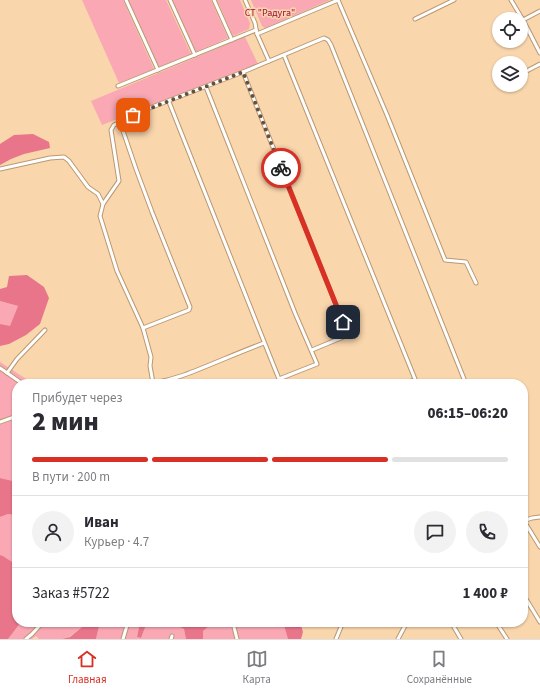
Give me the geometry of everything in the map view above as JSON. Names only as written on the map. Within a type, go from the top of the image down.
[{"type":"lane","points":[[126,0],[158,70]]},
{"type":"lane","points":[[170,0],[195,55]]},
{"type":"lane","points":[[214,0],[232,40]]},
{"type":"lane","points":[[245,0],[269,61]]},
{"type":"lane","points":[[118,86],[232,40],[257,32],[338,0],[387,115],[445,260],[466,262],[476,283]]},
{"type":"lane","points":[[416,19],[454,0]]},
{"type":"lane","points":[[511,0],[518,12]]},
{"type":"lane","points":[[528,17],[540,11]]},
{"type":"lane","points":[[528,30],[540,53]]},
{"type":"lane","points":[[151,379],[150,357],[143,328],[117,271],[100,216],[103,204],[119,181],[111,130],[114,125],[120,122],[121,119],[169,102],[326,38],[330,42],[464,379]]},
{"type":"lane","points":[[284,55],[415,379]]},
{"type":"lane","points":[[528,70],[540,64]]},
{"type":"lane","points":[[243,72],[348,335],[312,350]]},
{"type":"lane","points":[[169,102],[279,379],[317,364],[295,313],[206,87]]},
{"type":"lane","points":[[120,122],[152,212],[190,307],[189,310],[143,328]]},
{"type":"lane","points":[[0,169],[50,158],[64,157],[88,187],[98,194],[103,204]]},
{"type":"lane","points":[[7,373],[17,359],[45,330]]},
{"type":"lane","points":[[171,379],[264,343]]},
{"type":"lane","points":[[0,368],[16,379]]},
{"type":"lane","points":[[0,422],[12,418]]},
{"type":"lane","points":[[528,520],[540,517]]},
{"type":"lane","points":[[528,528],[540,547]]},
{"type":"lane","points":[[528,602],[540,622]]},
{"type":"lane","points":[[26,639],[38,627]]},
{"type":"lane","points":[[123,639],[127,627]]},
{"type":"lane","points":[[234,627],[237,639]]},
{"type":"lane","points":[[336,639],[341,627]]},
{"type":"lane","points":[[398,639],[405,627]]},
{"type":"lane","points":[[453,627],[461,639]]},
{"type":"lane","points":[[499,627],[507,639]]},
{"type":"green space","points":[[82,0],[123,0],[154,69],[119,83]]},
{"type":"green space","points":[[128,0],[166,0],[191,54],[159,67]]},
{"type":"green space","points":[[172,0],[211,0],[228,38],[196,52]]},
{"type":"green space","points":[[217,0],[240,0],[250,23],[249,29],[233,36]]},
{"type":"green space","name":"СТ \"Радуга\"","points":[[251,0],[330,0],[265,28],[262,26]]},
{"type":"green space","points":[[245,37],[258,64],[102,125],[91,101]]},
{"type":"green space","points":[[0,301],[18,306],[10,327],[0,324]]},
{"type":"green space","points":[[0,362],[26,379],[12,379],[12,481],[0,478]]},
{"type":"green space","points":[[8,514],[12,514],[12,562],[0,555],[0,517]]},
{"type":"green space","points":[[17,627],[82,627],[69,637],[62,639],[39,639],[36,636],[32,639],[8,639]]},
{"type":"green space","points":[[99,627],[139,627],[137,637],[141,638],[145,627],[180,627],[184,629],[186,639],[96,639]]},
{"type":"green space","points":[[208,627],[284,627],[288,639],[203,639],[203,631]]},
{"type":"shaded area","points":[[33,134],[49,142],[50,148],[24,154],[0,165],[0,144],[14,135]]},
{"type":"shaded area","points":[[27,275],[44,287],[49,298],[40,324],[26,335],[9,344],[0,346],[0,324],[10,326],[18,306],[0,301],[0,289],[7,287],[9,276]]},
{"type":"shaded area","points":[[0,478],[12,481],[12,514],[8,514],[0,517]]},
{"type":"shaded area","points":[[0,555],[12,562],[12,627],[17,627],[8,639],[0,639]]},
{"type":"shaded area","points":[[82,627],[99,627],[96,639],[62,639],[70,637]]},
{"type":"shaded area","points":[[139,627],[145,627],[141,638],[137,637]]},
{"type":"shaded area","points":[[180,627],[208,627],[203,631],[203,639],[186,639],[184,629]]},
{"type":"shaded area","points":[[284,627],[302,627],[303,632],[301,639],[288,639]]},
{"type":"way so far","points":[[133,115],[243,72],[281,168]]},
{"type":"route","points":[[281,168],[343,322]]}]
